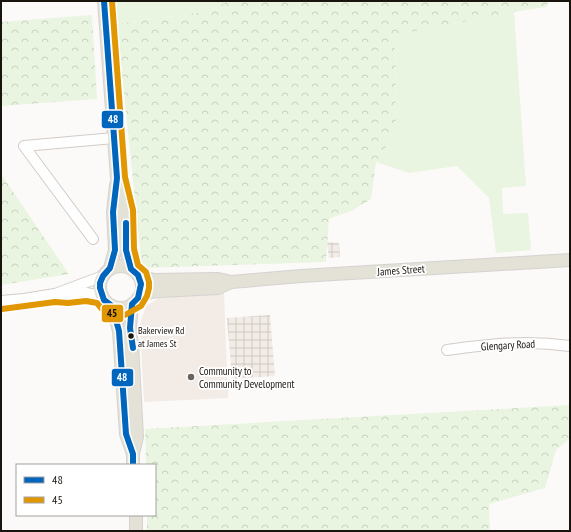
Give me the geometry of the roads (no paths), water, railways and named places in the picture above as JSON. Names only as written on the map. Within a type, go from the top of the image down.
[{"type":"main road","points":[[104,1],[117,178],[113,212],[115,250],[100,286],[102,296],[107,303],[112,306],[123,307],[135,301]]},
{"type":"main road","points":[[117,178],[126,210],[126,250],[134,272],[141,284],[141,288],[135,301],[130,328],[137,437],[133,459]]},
{"type":"main road","name":"James Street","points":[[134,272],[153,280],[218,279],[231,282],[301,276],[570,260]]},
{"type":"main road","points":[[106,272],[122,266],[134,272]]},
{"type":"main road","name":"James Street","points":[[135,301],[151,292],[218,288],[231,282]]},
{"type":"main road","points":[[112,306],[119,331],[126,434],[133,459]]},
{"type":"main road","points":[[136,516],[136,531]]},
{"type":"street","points":[[93,240],[24,146],[114,138]]},
{"type":"street","points":[[55,294],[106,272]]},
{"type":"street","points":[[1,301],[55,294],[68,295],[86,293],[102,296]]},
{"type":"street","name":"Glengary Road","points":[[447,350],[501,343],[524,342],[570,346]]},
{"type":"place","name":"Bakerview Rd at James St","points":[[131,336]]},
{"type":"place","name":"Community to Community Development","points":[[191,377]]}]
